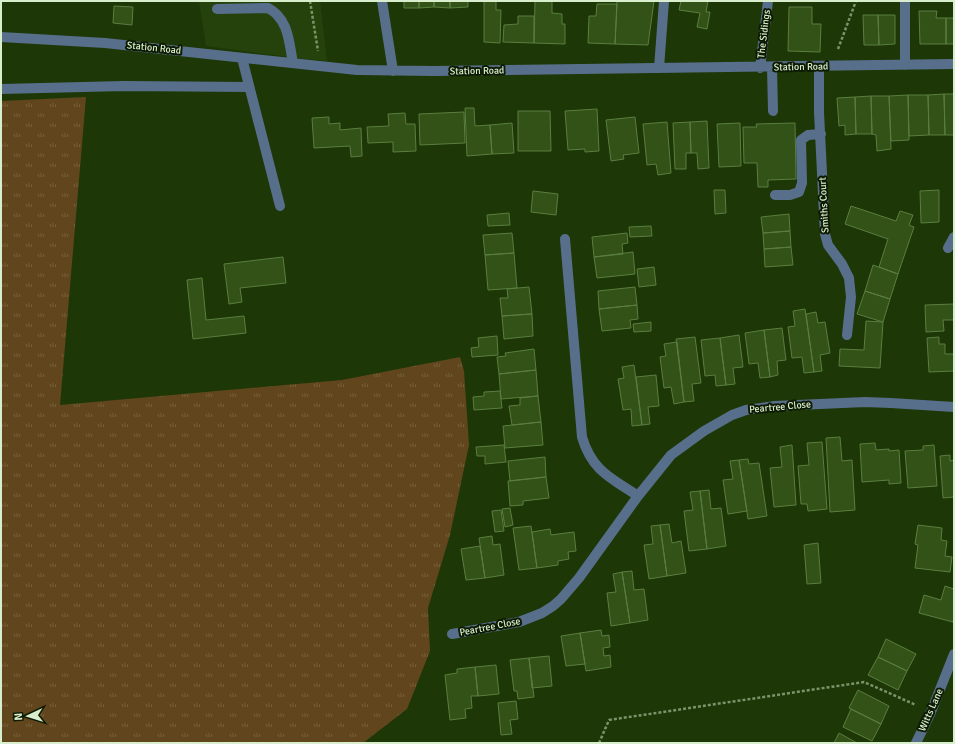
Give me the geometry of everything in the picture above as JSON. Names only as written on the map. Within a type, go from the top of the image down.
[{"type":"street","points":[[382,1],[393,71]]},
{"type":"street","points":[[659,68],[664,1]]},
{"type":"street","name":"The Sidings","points":[[760,68],[768,1]]},
{"type":"street","points":[[905,1],[905,65]]},
{"type":"street","points":[[217,9],[268,8],[275,12],[281,19],[286,29],[293,63]]},
{"type":"street","name":"Station Road","points":[[1,37],[105,43],[357,70],[772,68],[954,64]]},
{"type":"street","points":[[242,58],[280,206]]},
{"type":"street","name":"Smiths Court","points":[[819,67],[820,134],[825,234],[828,245],[842,264],[849,278],[851,297],[847,335]]},
{"type":"street","points":[[772,68],[773,111]]},
{"type":"street","points":[[1,90],[124,86],[249,87]]},
{"type":"street","points":[[775,195],[790,195],[799,192],[802,183],[801,140],[808,135],[820,134]]},
{"type":"street","points":[[948,248],[954,237]]},
{"type":"street","points":[[565,239],[582,437],[591,460],[598,468],[638,496]]},
{"type":"street","name":"Peartree Close","points":[[452,634],[519,622],[542,613],[553,606],[579,578],[638,496],[671,455],[719,422],[732,415],[746,410],[775,406],[865,402],[891,402],[954,407]]},
{"type":"street","name":"Witts Lane","points":[[916,743],[931,712],[954,654]]},
{"type":"path","points":[[310,1],[321,67]]},
{"type":"path","points":[[832,66],[856,1]]},
{"type":"path","points":[[599,743],[609,720],[864,682],[931,712]]},
{"type":"shaded area","points":[[199,1],[320,1],[327,61],[206,46]]},
{"type":"green space","points":[[86,97],[60,405],[342,380],[460,357],[464,371],[469,445],[450,535],[428,608],[430,651],[407,709],[363,743],[1,743],[1,101]]},
{"type":"building","points":[[404,1],[419,1],[419,8],[404,8]]},
{"type":"building","points":[[419,1],[434,1],[434,7],[419,8]]},
{"type":"building","points":[[434,1],[450,1],[450,8],[434,7]]},
{"type":"building","points":[[450,1],[468,1],[468,7],[450,8]]},
{"type":"building","points":[[484,1],[496,1],[496,10],[501,10],[500,43],[484,42]]},
{"type":"building","points":[[535,1],[552,1],[552,13],[562,14],[562,24],[565,24],[565,44],[534,43]]},
{"type":"building","points":[[617,1],[654,1],[648,45],[615,44]]},
{"type":"building","points":[[681,1],[708,1],[706,12],[710,12],[707,29],[697,27],[700,13],[679,10]]},
{"type":"building","points":[[597,4],[617,4],[615,44],[588,43],[589,16],[596,16]]},
{"type":"building","points":[[114,6],[133,7],[132,25],[113,23]]},
{"type":"building","points":[[789,7],[812,7],[812,24],[821,24],[820,52],[788,51]]},
{"type":"building","points":[[919,11],[937,11],[936,18],[946,18],[946,44],[920,44]]},
{"type":"building","points":[[863,15],[878,15],[879,45],[864,45]]},
{"type":"building","points":[[878,15],[895,15],[895,44],[879,45]]},
{"type":"building","points":[[518,16],[534,16],[534,43],[503,42],[504,25],[518,24]]},
{"type":"building","points":[[946,18],[954,18],[954,44],[946,44]]},
{"type":"building","points":[[944,94],[945,135],[929,135],[928,95]]},
{"type":"building","points":[[944,94],[954,94],[954,135],[945,135]]},
{"type":"building","points":[[908,95],[909,140],[891,141],[889,96]]},
{"type":"building","points":[[908,95],[928,95],[929,135],[909,136]]},
{"type":"building","points":[[871,96],[872,134],[856,134],[855,97]]},
{"type":"building","points":[[871,96],[889,96],[891,149],[877,151],[876,135],[872,134]]},
{"type":"building","points":[[855,97],[856,134],[845,135],[845,125],[839,126],[837,98]]},
{"type":"building","points":[[465,108],[474,108],[475,126],[490,125],[492,154],[467,156]]},
{"type":"building","points":[[597,109],[599,151],[585,152],[585,149],[568,150],[565,111]]},
{"type":"building","points":[[518,111],[550,111],[551,151],[518,151]]},
{"type":"building","points":[[464,112],[465,143],[420,145],[419,114]]},
{"type":"building","points":[[405,113],[406,124],[415,124],[416,151],[393,152],[393,142],[368,143],[367,127],[389,126],[388,114]]},
{"type":"building","points":[[329,117],[329,124],[340,123],[340,130],[361,128],[362,156],[351,157],[350,146],[314,148],[312,118]]},
{"type":"building","points":[[635,117],[639,153],[623,155],[624,159],[611,161],[606,120]]},
{"type":"building","points":[[707,121],[709,168],[698,169],[697,153],[691,153],[690,122]]},
{"type":"building","points":[[667,122],[671,173],[658,175],[656,164],[647,165],[643,124]]},
{"type":"building","points":[[690,122],[691,153],[686,153],[686,169],[675,169],[673,123]]},
{"type":"building","points":[[512,123],[514,153],[492,154],[490,125]]},
{"type":"building","points":[[740,123],[741,166],[719,167],[717,124]]},
{"type":"building","points":[[795,123],[796,179],[768,180],[768,187],[758,187],[757,163],[744,163],[743,127],[757,127],[756,124]]},
{"type":"building","points":[[714,190],[725,190],[726,213],[715,214]]},
{"type":"building","points":[[939,190],[939,222],[921,223],[920,191]]},
{"type":"building","points":[[533,191],[558,194],[556,215],[531,212]]},
{"type":"building","points":[[851,206],[896,221],[900,211],[913,215],[909,225],[914,227],[898,274],[879,267],[888,239],[845,224]]},
{"type":"building","points":[[509,213],[510,225],[488,226],[487,215]]},
{"type":"building","points":[[789,214],[790,231],[763,233],[761,217]]},
{"type":"building","points":[[651,226],[652,236],[630,237],[629,227]]},
{"type":"building","points":[[790,231],[791,247],[764,249],[763,233]]},
{"type":"building","points":[[512,233],[514,253],[485,255],[483,235]]},
{"type":"building","points":[[627,233],[628,243],[622,244],[623,254],[594,257],[592,237]]},
{"type":"building","points":[[791,247],[793,265],[765,267],[764,249]]},
{"type":"building","points":[[633,252],[635,274],[597,278],[594,257]]},
{"type":"building","points":[[514,253],[517,288],[488,290],[485,255]]},
{"type":"building","points":[[283,257],[286,283],[240,288],[242,302],[229,304],[224,264]]},
{"type":"building","points":[[873,265],[898,274],[890,299],[865,291]]},
{"type":"building","points":[[654,267],[656,285],[639,287],[637,269]]},
{"type":"building","points":[[202,278],[206,320],[244,316],[246,333],[193,339],[187,280]]},
{"type":"building","points":[[529,287],[532,314],[502,316],[500,298],[508,298],[507,289]]},
{"type":"building","points":[[635,287],[637,305],[599,309],[598,291]]},
{"type":"building","points":[[865,291],[890,299],[883,322],[857,314]]},
{"type":"building","points":[[954,304],[954,320],[943,320],[944,331],[926,332],[925,305]]},
{"type":"building","points":[[637,305],[638,319],[630,320],[631,328],[602,331],[599,309]]},
{"type":"building","points":[[805,309],[814,372],[804,373],[802,357],[792,358],[788,327],[795,326],[793,311]]},
{"type":"building","points":[[816,312],[818,323],[825,322],[830,353],[820,355],[822,371],[814,372],[806,314]]},
{"type":"building","points":[[532,314],[533,336],[504,339],[502,316]]},
{"type":"building","points":[[866,321],[883,322],[880,368],[839,366],[840,349],[864,350]]},
{"type":"building","points":[[651,322],[651,331],[634,332],[633,324]]},
{"type":"building","points":[[782,328],[786,360],[777,361],[778,375],[770,377],[764,330]]},
{"type":"building","points":[[764,330],[770,377],[760,378],[758,363],[749,364],[745,333]]},
{"type":"building","points":[[739,335],[743,367],[733,368],[735,384],[726,385],[720,338]]},
{"type":"building","points":[[497,336],[498,355],[472,357],[471,348],[479,347],[478,338]]},
{"type":"building","points":[[695,337],[701,383],[692,384],[694,401],[684,402],[676,339]]},
{"type":"building","points":[[939,337],[939,344],[945,344],[945,354],[954,354],[954,371],[929,372],[927,338]]},
{"type":"building","points":[[720,338],[726,385],[716,386],[715,375],[705,376],[701,340]]},
{"type":"building","points":[[677,342],[684,402],[674,404],[671,387],[664,388],[660,357],[666,356],[664,344]]},
{"type":"building","points":[[534,349],[536,370],[499,374],[497,357],[506,356],[505,353]]},
{"type":"building","points":[[634,365],[642,425],[632,426],[631,409],[623,410],[618,379],[624,378],[622,367]]},
{"type":"building","points":[[536,370],[538,396],[501,399],[499,374]]},
{"type":"building","points":[[656,375],[659,406],[648,407],[650,424],[642,425],[636,377]]},
{"type":"building","points":[[500,391],[502,408],[474,410],[473,397],[484,396],[484,392]]},
{"type":"building","points":[[538,396],[541,422],[512,425],[509,406],[520,405],[520,398]]},
{"type":"building","points":[[541,422],[543,445],[505,448],[503,426]]},
{"type":"building","points":[[840,437],[842,461],[852,460],[855,510],[830,512],[826,438]]},
{"type":"building","points":[[822,442],[827,509],[808,511],[807,504],[801,504],[798,466],[809,465],[807,443]]},
{"type":"building","points":[[875,443],[876,450],[899,450],[901,483],[889,484],[889,480],[862,482],[860,444]]},
{"type":"building","points":[[504,445],[506,462],[485,464],[485,456],[477,456],[476,447]]},
{"type":"building","points":[[792,445],[796,505],[774,507],[770,468],[782,467],[780,447]]},
{"type":"building","points":[[934,445],[937,486],[908,488],[905,451],[923,450],[923,446]]},
{"type":"building","points":[[950,455],[950,461],[954,460],[954,497],[943,498],[940,456]]},
{"type":"building","points":[[545,457],[546,477],[510,481],[508,461]]},
{"type":"building","points":[[748,459],[749,464],[759,463],[767,516],[748,519],[739,460]]},
{"type":"building","points":[[739,460],[747,511],[728,514],[723,480],[733,479],[730,461]]},
{"type":"building","points":[[546,477],[549,498],[523,501],[523,505],[510,506],[508,481]]},
{"type":"building","points":[[709,490],[711,509],[721,508],[726,546],[707,549],[700,491]]},
{"type":"building","points":[[700,491],[707,549],[689,551],[684,511],[693,510],[690,492]]},
{"type":"building","points":[[510,508],[513,525],[505,527],[502,509]]},
{"type":"building","points":[[501,510],[504,531],[495,532],[492,511]]},
{"type":"building","points":[[669,524],[672,543],[681,541],[686,573],[667,576],[660,525]]},
{"type":"building","points":[[660,525],[667,576],[649,579],[644,545],[653,544],[651,526]]},
{"type":"building","points":[[918,525],[942,528],[941,540],[947,541],[945,556],[952,557],[950,572],[915,568],[918,545],[915,544]]},
{"type":"building","points":[[531,526],[537,568],[519,570],[513,528]]},
{"type":"building","points":[[550,529],[551,535],[574,532],[576,551],[568,552],[569,559],[558,561],[558,565],[537,568],[532,532]]},
{"type":"building","points":[[492,536],[493,545],[500,544],[504,575],[485,578],[479,538]]},
{"type":"building","points":[[818,543],[821,583],[807,584],[804,545]]},
{"type":"building","points":[[480,546],[485,578],[466,580],[461,549]]},
{"type":"building","points":[[632,571],[634,590],[644,589],[648,620],[630,623],[622,572]]},
{"type":"building","points":[[622,572],[630,623],[611,626],[607,593],[616,592],[613,574]]},
{"type":"building","points":[[945,586],[954,589],[953,622],[919,613],[924,595],[941,600]]},
{"type":"building","points":[[601,630],[602,636],[609,635],[610,647],[603,648],[604,656],[610,655],[611,667],[586,671],[580,633]]},
{"type":"building","points":[[580,633],[585,664],[566,666],[561,636]]},
{"type":"building","points":[[886,639],[916,654],[907,671],[878,657]]},
{"type":"building","points":[[549,656],[552,686],[532,688],[529,658]]},
{"type":"building","points":[[878,657],[907,671],[898,690],[868,675]]},
{"type":"building","points":[[529,658],[534,697],[518,699],[517,691],[514,691],[510,660]]},
{"type":"building","points":[[496,665],[499,694],[478,696],[475,667]]},
{"type":"building","points":[[475,667],[478,696],[471,696],[472,708],[465,709],[466,718],[450,720],[445,675],[457,673],[457,669]]},
{"type":"building","points":[[858,690],[889,706],[881,724],[849,708]]},
{"type":"building","points":[[516,701],[518,719],[510,720],[512,734],[501,735],[498,703]]},
{"type":"building","points":[[851,709],[881,724],[872,741],[843,727]]},
{"type":"building","points":[[839,733],[857,743],[834,743]]}]
